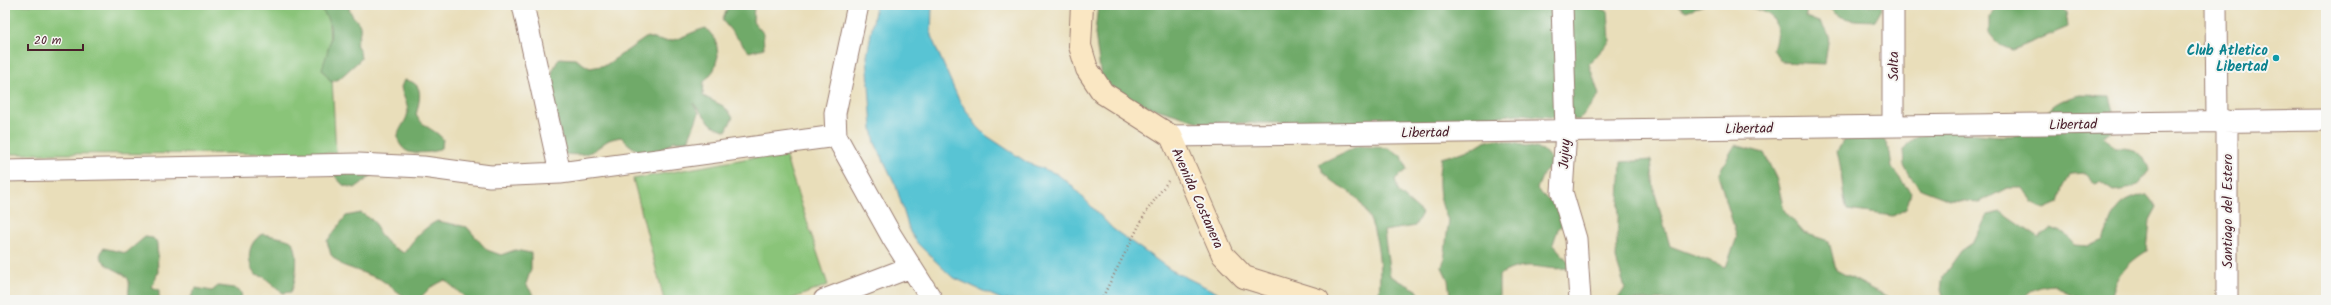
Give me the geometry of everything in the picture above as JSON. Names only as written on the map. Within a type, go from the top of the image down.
[{"type":"street","points":[[524,5],[560,173]]},
{"type":"street","points":[[858,5],[835,113],[836,136],[884,224],[932,300]]},
{"type":"street","name":"Avenida Costanera","points":[[1082,5],[1080,46],[1087,69],[1103,93],[1171,136],[1223,255],[1244,277],[1318,300]]},
{"type":"street","name":"Jujuy","points":[[1562,5],[1566,130],[1562,192],[1576,239],[1580,300]]},
{"type":"street","name":"Salta","points":[[1893,5],[1893,126]]},
{"type":"street","name":"Santiago del Estero","points":[[2216,5],[2222,122],[2227,300]]},
{"type":"street","name":"Libertad","points":[[1171,136],[2326,120]]},
{"type":"street","points":[[5,171],[358,164],[423,167],[490,176],[560,173],[836,136]]},
{"type":"street","points":[[824,300],[911,267]]},
{"type":"path","points":[[1101,300],[1146,212],[1182,161]]},
{"type":"green space","points":[[5,5],[328,5],[336,153],[5,154]]},
{"type":"green space","points":[[320,5],[348,5],[353,17],[360,26],[356,44],[360,51],[361,59],[339,79],[331,82],[322,69],[329,46],[331,33],[329,22]]},
{"type":"green space","points":[[729,5],[754,5],[753,21],[763,33],[764,48],[749,52],[722,20]]},
{"type":"green space","points":[[1098,5],[1578,5],[1608,11],[1610,41],[1589,64],[1599,95],[1579,120],[1519,114],[1358,131],[1293,123],[1203,123],[1103,93],[1095,33]]},
{"type":"green space","points":[[1677,5],[1704,5],[1686,11]]},
{"type":"green space","points":[[1736,5],[1806,5],[1806,17],[1821,23],[1829,35],[1825,64],[1781,62],[1773,49],[1776,37],[1774,21],[1764,12]]},
{"type":"green space","points":[[1828,5],[1881,5],[1882,9],[1875,21],[1855,20],[1837,15]]},
{"type":"green space","points":[[1999,5],[2059,5],[2066,12],[2068,27],[2013,50],[1999,45],[1989,33],[1989,17]]},
{"type":"green space","points":[[706,28],[716,40],[718,56],[714,70],[704,82],[703,96],[723,106],[733,117],[726,131],[712,125],[693,103],[699,113],[688,141],[674,141],[660,150],[647,153],[641,152],[634,148],[621,137],[605,142],[589,153],[577,155],[565,154],[554,104],[552,72],[559,58],[575,59],[590,68],[606,65],[647,37],[664,41],[671,40]]},
{"type":"green space","points":[[404,80],[411,81],[418,88],[419,103],[416,115],[422,123],[443,139],[442,147],[436,151],[411,153],[405,150],[399,142],[398,137],[400,128],[405,120],[408,110],[401,87]]},
{"type":"green space","points":[[2080,95],[2110,96],[2118,127],[2104,136],[2115,148],[2137,151],[2149,169],[2142,180],[2135,186],[2113,191],[2100,182],[2095,184],[2085,173],[2071,174],[2063,188],[2059,203],[2045,209],[2032,202],[2023,188],[2007,188],[1980,202],[1950,200],[1921,189],[1911,178],[1904,165],[1903,150],[1912,140],[1924,134],[1937,132],[1964,132],[2005,136],[2021,134],[2031,127],[2058,102]]},
{"type":"green space","points":[[1497,139],[1543,150],[1555,163],[1543,174],[1537,189],[1548,200],[1563,204],[1569,219],[1558,229],[1553,244],[1573,267],[1553,269],[1529,266],[1510,269],[1499,275],[1499,300],[1446,300],[1450,295],[1448,280],[1442,267],[1449,222],[1445,214],[1439,191],[1441,158],[1470,150],[1483,142]]},
{"type":"green space","points":[[1844,139],[1884,139],[1890,153],[1892,168],[1911,193],[1906,209],[1893,216],[1847,210],[1837,152]]},
{"type":"green space","points":[[1735,145],[1764,153],[1777,180],[1784,210],[1804,233],[1829,241],[1836,270],[1892,299],[1922,298],[1919,300],[1617,300],[1625,288],[1616,259],[1621,162],[1651,160],[1654,190],[1670,246],[1726,267],[1737,237],[1718,174]]},
{"type":"green space","points":[[1358,146],[1388,148],[1402,156],[1407,170],[1395,179],[1399,193],[1422,213],[1415,226],[1384,231],[1390,276],[1417,290],[1420,300],[1378,300],[1380,273],[1379,258],[1377,243],[1368,215],[1352,194],[1326,176],[1319,164]]},
{"type":"green space","points":[[784,152],[828,285],[789,300],[664,300],[633,179]]},
{"type":"green space","points":[[371,169],[370,177],[355,188],[343,185],[334,175]]},
{"type":"green space","points":[[2146,194],[2157,207],[2150,220],[2147,251],[2128,265],[2123,271],[2116,283],[2111,299],[2088,299],[2074,295],[2054,285],[2036,288],[2022,300],[1944,300],[1941,290],[1943,276],[1961,251],[1974,242],[1987,215],[2001,212],[2039,238],[2051,228],[2064,233],[2074,245],[2089,246],[2103,240],[2113,215],[2121,204],[2127,200]]},
{"type":"green space","points":[[361,213],[374,221],[379,232],[389,244],[404,253],[411,243],[427,227],[437,221],[467,227],[487,250],[501,255],[515,250],[531,253],[531,269],[526,284],[534,296],[539,300],[468,300],[445,280],[431,287],[420,298],[405,297],[380,279],[342,265],[331,255],[327,241],[346,216]]},
{"type":"green space","points":[[263,234],[287,239],[292,242],[294,246],[297,259],[293,288],[291,292],[283,293],[264,277],[255,275],[252,270],[249,258],[251,247],[258,237]]},
{"type":"green space","points":[[145,237],[153,238],[157,243],[158,272],[152,287],[159,290],[159,297],[162,300],[127,300],[129,296],[129,282],[127,278],[124,274],[104,262],[100,256],[103,248],[126,253]]},
{"type":"green space","points":[[218,286],[234,288],[241,292],[242,300],[189,300],[196,288],[212,291]]},
{"type":"water","points":[[876,5],[932,5],[931,36],[959,100],[977,126],[987,136],[1028,163],[1057,174],[1070,184],[1113,229],[1171,270],[1232,300],[1003,300],[952,277],[918,244],[910,232],[896,186],[875,143],[872,128],[867,56]]},
{"type":"place","name":"Club Atletico Libertad","points":[[2276,58]]}]
